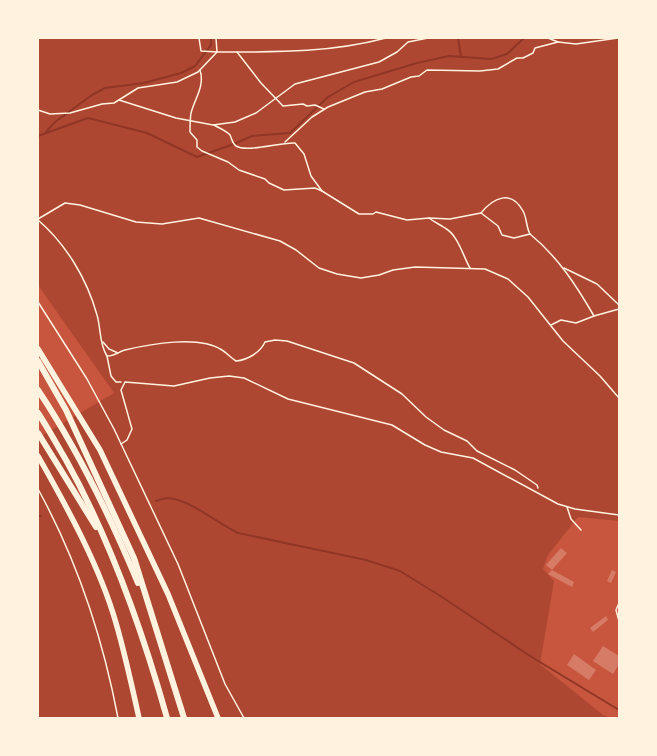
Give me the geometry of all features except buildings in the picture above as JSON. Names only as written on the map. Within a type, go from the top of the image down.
[{"type":"highway","points":[[38,349],[100,450],[168,594],[218,718]]},
{"type":"highway","points":[[38,361],[66,410],[131,551],[184,718]]},
{"type":"highway","points":[[38,390],[54,415],[92,483],[128,558],[148,608]]},
{"type":"highway","points":[[38,413],[88,500],[108,547],[155,674],[167,718]]},
{"type":"highway","points":[[38,432],[108,547]]},
{"type":"highway","points":[[38,456],[71,516],[105,591],[116,623],[139,718]]},
{"type":"lane","points":[[38,302],[87,379],[122,444],[178,564],[225,684],[244,718]]},
{"type":"lane","points":[[122,444],[127,440],[132,429],[121,390],[125,382],[174,386],[210,378],[229,376],[244,378],[288,399],[392,425],[425,445],[442,452],[473,458],[567,507],[619,515]]},
{"type":"lane","points":[[38,489],[70,553],[88,601],[114,693],[118,718]]},
{"type":"lane","points":[[567,507],[571,519],[581,530]]},
{"type":"lane","points":[[619,603],[616,610],[619,621]]},
{"type":"path","points":[[199,38],[201,51],[217,52],[324,50],[357,46],[386,38]]},
{"type":"path","points":[[38,110],[50,114],[70,113],[102,104],[114,103],[138,88],[177,82],[200,70],[217,52],[216,38]]},
{"type":"path","points":[[119,100],[190,121],[213,124],[235,122],[256,113],[295,84],[379,62],[385,57],[397,52],[408,42],[428,38]]},
{"type":"path","points":[[548,38],[558,42],[576,44],[618,38]]},
{"type":"path","points":[[284,142],[312,117],[324,110],[365,92],[382,89],[411,77],[419,76],[426,70],[480,71],[498,69],[517,58],[523,58],[532,53],[535,48],[558,42]]},
{"type":"path","points":[[237,52],[261,83],[283,106],[303,104],[308,106],[315,105],[324,110]]},
{"type":"path","points":[[200,70],[202,83],[191,112],[190,132],[197,140],[197,147],[202,151],[216,156],[239,170],[265,179],[269,183],[284,190],[315,188],[359,214],[373,214],[376,212],[407,220],[428,218],[450,219],[481,213],[490,202],[501,198],[516,202],[523,211],[530,234],[545,246],[571,278],[594,316]]},
{"type":"path","points":[[213,124],[230,134],[234,144],[238,147],[264,146],[284,142],[295,143],[304,154],[311,176],[322,191]]},
{"type":"path","points":[[125,382],[116,382],[111,376],[107,356],[104,351],[98,318],[87,286],[76,266],[54,234],[38,219],[65,204],[80,205],[136,222],[162,224],[199,218],[280,241],[296,250],[318,268],[337,274],[361,278],[379,275],[393,270],[414,267],[485,269],[508,279],[528,296],[563,341],[600,376],[619,398]]},
{"type":"path","points":[[481,213],[498,226],[502,235],[514,238],[530,234]]},
{"type":"path","points":[[428,218],[445,228],[454,236],[470,268]]},
{"type":"path","points":[[562,267],[597,284],[619,305]]},
{"type":"path","points":[[550,325],[562,320],[576,323],[619,309]]},
{"type":"path","points":[[107,356],[114,356],[124,350],[185,341],[204,343],[222,350],[236,361],[244,361],[262,348],[265,342],[275,340],[287,341],[326,353],[354,363],[396,390],[426,417],[444,430],[467,441],[477,451],[515,470],[537,485],[540,494]]},
{"type":"path","points":[[102,341],[108,348],[118,353]]},
{"type":"shaded area","points":[[38,38],[619,38],[619,521],[578,517],[548,555],[543,569],[554,581],[540,664],[603,715],[611,718],[38,718],[38,438],[114,393],[38,285]]},
{"type":"waterway","points":[[46,132],[55,122],[92,95],[105,88],[144,83],[181,73],[195,66],[211,45],[211,38]]},
{"type":"waterway","points":[[458,38],[461,57]]},
{"type":"waterway","points":[[38,136],[88,118],[147,133],[197,157],[252,136],[290,133],[328,97],[354,82],[417,63],[449,56],[491,59],[507,54],[524,38]]},
{"type":"waterway","points":[[156,501],[168,498],[186,503],[238,533],[366,560],[400,571],[442,597],[530,656],[619,710]]}]
